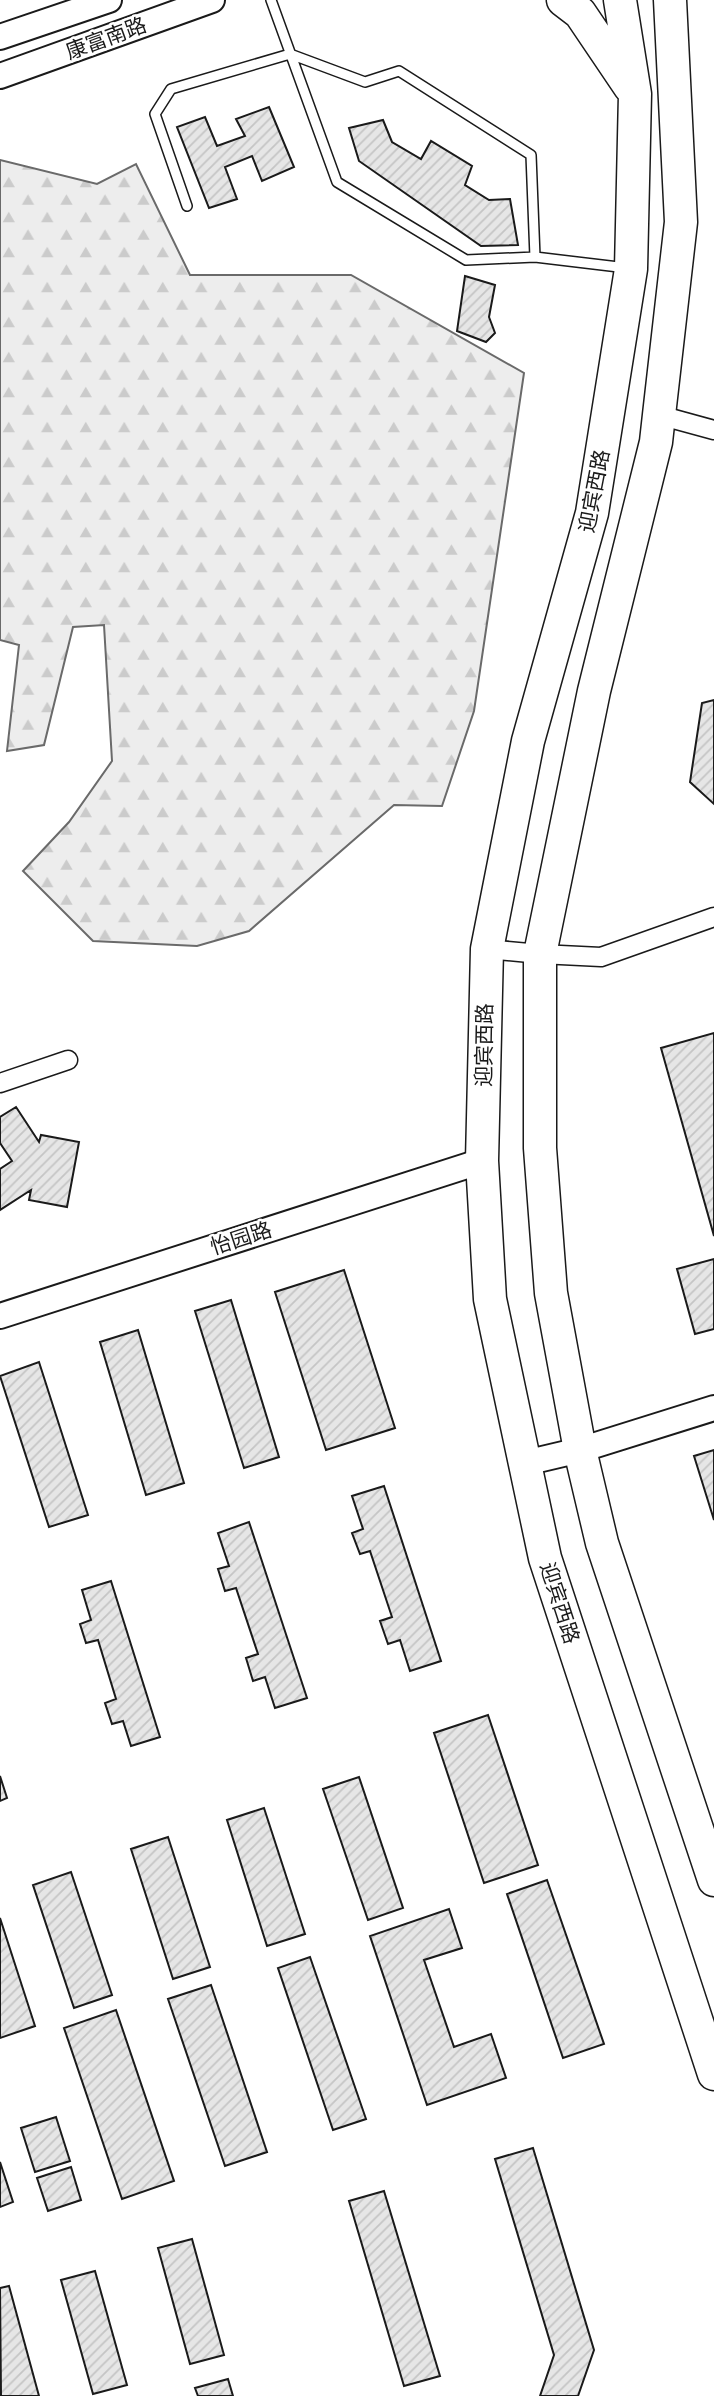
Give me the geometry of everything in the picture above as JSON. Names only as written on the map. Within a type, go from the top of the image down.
[{"type":"highway","points":[[563,0],[580,13],[635,94]]},
{"type":"highway","name":"迎宾西路","points":[[620,0],[635,94],[631,269],[592,513],[528,741],[487,949],[482,1161],[490,1299],[545,1558],[714,2074]]},
{"type":"highway","points":[[670,0],[681,222],[656,442],[594,691],[540,954],[540,1148],[551,1293],[580,1450],[602,1543],[714,1880]]},
{"type":"street","name":"康富南路","points":[[0,37],[109,0]]},
{"type":"street","name":"康富南路","points":[[0,76],[212,0]]},
{"type":"street","points":[[659,415],[714,430]]},
{"type":"street","points":[[487,949],[601,957],[714,917]]},
{"type":"street","points":[[0,1083],[68,1060]]},
{"type":"street","name":"怡园路","points":[[0,1316],[482,1161]]},
{"type":"street","points":[[525,1463],[580,1450],[714,1408]]},
{"type":"lane","points":[[271,0],[337,182],[466,260],[535,257],[631,269]]},
{"type":"lane","points":[[187,206],[155,114],[171,89],[290,54],[365,82],[400,71],[531,155],[535,257]]},
{"type":"green space","points":[[0,160],[97,184],[136,164],[190,275],[351,275],[524,373],[474,711],[442,806],[394,805],[249,931],[197,946],[93,941],[23,871],[69,822],[112,761],[104,625],[73,627],[44,745],[7,751],[19,645],[0,640]]},
{"type":"building","points":[[269,107],[294,167],[262,181],[252,156],[225,167],[237,199],[209,208],[177,127],[205,117],[217,146],[245,136],[236,119]]},
{"type":"building","points":[[383,120],[392,142],[421,159],[431,141],[472,166],[465,185],[489,200],[510,199],[518,245],[481,246],[359,161],[349,128]]},
{"type":"building","points":[[465,276],[495,285],[489,317],[495,333],[486,342],[457,331]]},
{"type":"building","points":[[714,700],[714,804],[690,782],[702,703]]},
{"type":"building","points":[[714,1033],[714,1236],[661,1048]]},
{"type":"building","points":[[16,1107],[39,1142],[41,1135],[79,1142],[67,1207],[29,1200],[31,1190],[0,1210],[0,1169],[12,1161],[0,1143],[0,1117]]},
{"type":"building","points":[[714,1259],[714,1329],[695,1334],[677,1269]]},
{"type":"building","points":[[344,1270],[395,1428],[326,1450],[275,1292]]},
{"type":"building","points":[[231,1300],[279,1457],[244,1468],[195,1311]]},
{"type":"building","points":[[138,1330],[184,1483],[146,1495],[100,1342]]},
{"type":"building","points":[[39,1362],[88,1515],[49,1527],[0,1376]]},
{"type":"building","points":[[714,1450],[714,1520],[694,1456]]},
{"type":"building","points":[[384,1486],[441,1661],[410,1671],[400,1640],[388,1644],[380,1621],[392,1617],[370,1551],[360,1554],[352,1533],[363,1529],[352,1496]]},
{"type":"building","points":[[249,1522],[307,1698],[275,1708],[265,1677],[253,1681],[246,1658],[258,1654],[236,1588],[225,1591],[218,1569],[229,1566],[218,1533]]},
{"type":"building","points":[[111,1581],[160,1737],[131,1746],[123,1721],[112,1724],[105,1703],[116,1699],[98,1640],[86,1643],[80,1624],[91,1620],[82,1590]]},
{"type":"building","points":[[488,1715],[538,1865],[484,1883],[434,1733]]},
{"type":"building","points":[[0,1776],[7,1798],[0,1801]]},
{"type":"building","points":[[359,1777],[403,1908],[368,1920],[323,1789]]},
{"type":"building","points":[[264,1808],[305,1934],[267,1946],[227,1820]]},
{"type":"building","points":[[168,1837],[210,1967],[173,1979],[131,1849]]},
{"type":"building","points":[[71,1872],[112,1995],[74,2008],[33,1885]]},
{"type":"building","points":[[547,1880],[604,2044],[563,2058],[507,1894]]},
{"type":"building","points":[[449,1909],[462,1948],[424,1960],[454,2047],[491,2034],[506,2078],[427,2105],[370,1936]]},
{"type":"building","points":[[0,1918],[35,2026],[0,2038]]},
{"type":"building","points":[[310,1957],[366,2119],[333,2130],[278,1968]]},
{"type":"building","points":[[211,1985],[267,2152],[225,2166],[168,1999]]},
{"type":"building","points":[[116,2010],[174,2181],[122,2199],[64,2028]]},
{"type":"building","points":[[56,2117],[70,2161],[35,2172],[21,2128]]},
{"type":"building","points":[[533,2148],[594,2350],[578,2396],[540,2396],[554,2355],[495,2159]]},
{"type":"building","points":[[0,2162],[13,2202],[0,2207]]},
{"type":"building","points":[[71,2167],[81,2200],[48,2211],[37,2178]]},
{"type":"building","points":[[384,2191],[440,2376],[404,2386],[349,2201]]},
{"type":"building","points":[[192,2239],[224,2355],[190,2364],[158,2248]]},
{"type":"building","points":[[95,2271],[127,2385],[93,2394],[61,2280]]},
{"type":"building","points":[[9,2286],[39,2396],[1,2396],[0,2288]]},
{"type":"building","points":[[228,2379],[233,2396],[198,2396],[195,2388]]}]
